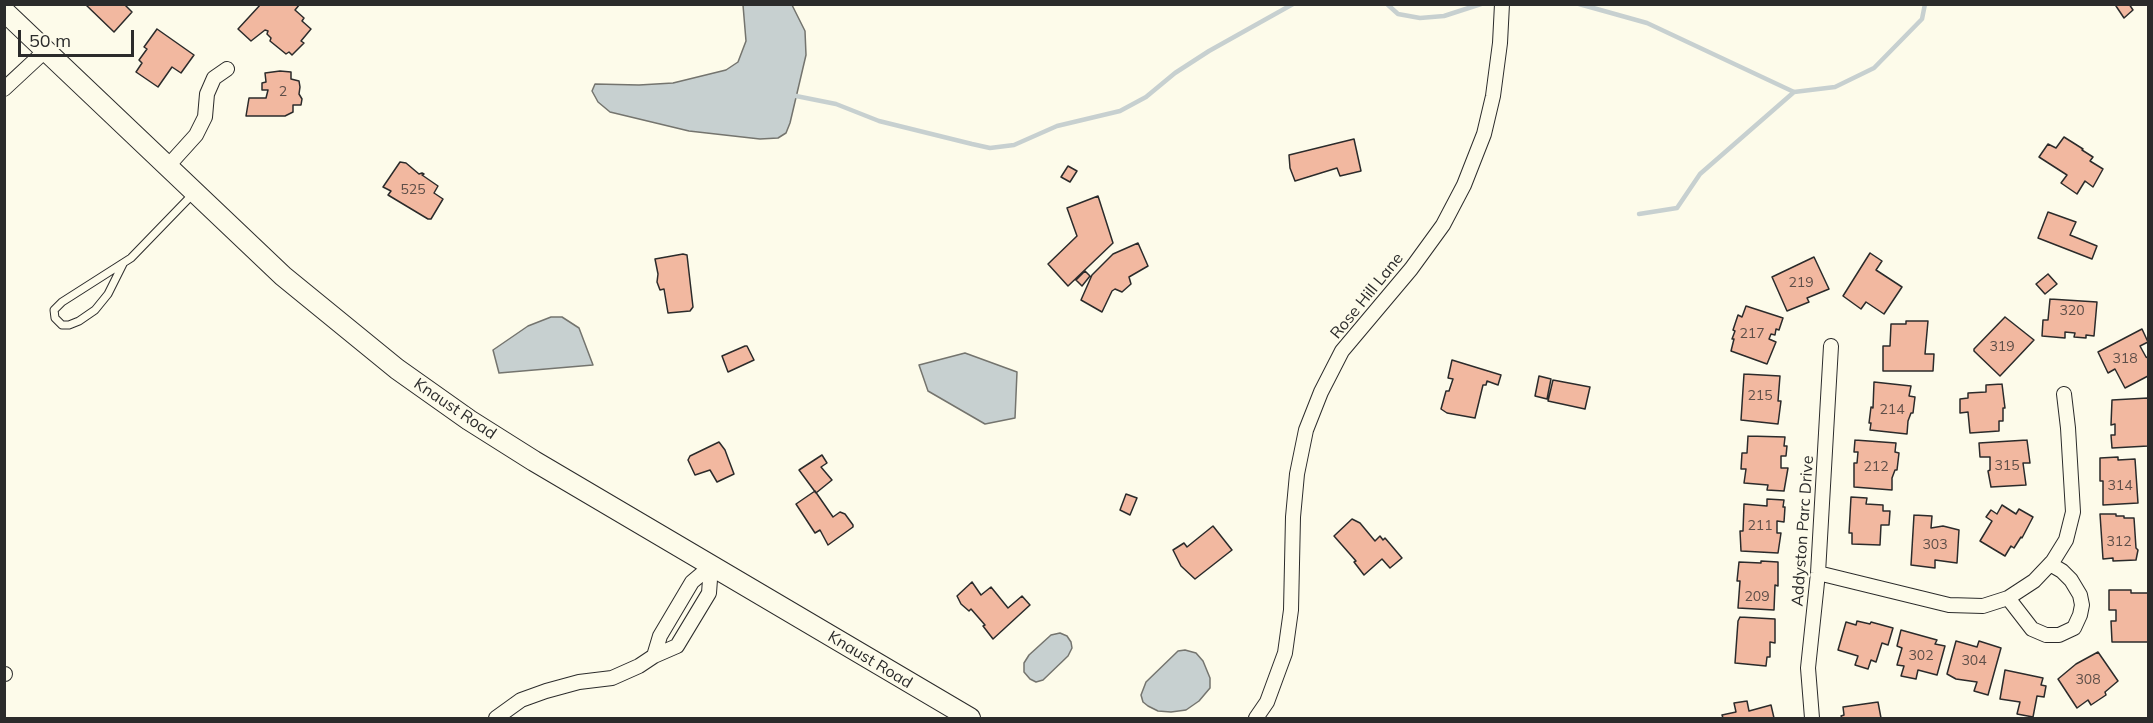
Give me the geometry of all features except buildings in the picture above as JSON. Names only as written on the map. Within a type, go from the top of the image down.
[{"type":"main road","name":"Knaust Road","points":[[4,11],[283,276],[415,382],[534,461],[970,718]]},
{"type":"street","name":"Rose Hill Lane","points":[[1256,718],[1267,702],[1285,653],[1292,610],[1293,517],[1297,474],[1306,430],[1321,392],[1342,351],[1411,269],[1443,225],[1464,185],[1484,134],[1493,96],[1500,43],[1502,4]]},
{"type":"street","points":[[4,89],[46,50]]},
{"type":"street","points":[[168,166],[196,135],[205,117],[207,94],[214,78],[227,69]]},
{"type":"street","name":"Addyston Parc Drive","points":[[1812,718],[1808,668],[1818,573],[1831,346]]},
{"type":"street","points":[[1818,573],[1949,605],[1983,606],[2008,598],[2034,581],[2050,564],[2066,540],[2073,512],[2064,394]]},
{"type":"street","points":[[2008,598],[2032,629],[2046,635],[2059,635],[2074,628],[2082,605],[2080,595],[2071,580],[2050,564]]},
{"type":"street","points":[[654,656],[660,636],[692,582],[711,566]]},
{"type":"street","points":[[496,718],[521,700],[579,682],[612,678],[677,646],[709,593],[711,566]]},
{"type":"lane","points":[[123,264],[108,294],[95,310],[69,325],[62,325],[55,318],[54,310],[62,302],[123,264],[195,192]]},
{"type":"shaded area","points":[[743,5],[792,5],[805,31],[806,55],[786,133],[778,138],[760,139],[689,131],[610,112],[598,102],[592,91],[595,84],[673,83],[726,70],[738,62],[746,41]]},
{"type":"shaded area","points":[[551,317],[562,317],[579,328],[593,365],[499,373],[493,350],[528,326]]},
{"type":"shaded area","points":[[965,353],[1017,372],[1015,418],[985,424],[928,391],[919,365]]},
{"type":"shaded area","points":[[1060,633],[1067,636],[1071,642],[1072,648],[1068,656],[1043,680],[1036,682],[1030,679],[1024,672],[1024,663],[1029,655],[1051,635]]},
{"type":"shaded area","points":[[1178,651],[1196,653],[1203,661],[1210,678],[1210,688],[1199,701],[1186,710],[1158,711],[1148,706],[1143,702],[1141,695],[1146,682]]},
{"type":"waterway","points":[[796,96],[836,104],[879,121],[972,144],[990,148],[1014,145],[1057,126],[1120,111],[1146,97],[1175,73],[1209,51],[1293,4]]},
{"type":"waterway","points":[[1387,4],[1398,14],[1420,18],[1444,16],[1481,4]]},
{"type":"waterway","points":[[1579,4],[1647,23],[1794,92],[1835,87],[1874,68],[1922,19],[1925,4]]},
{"type":"waterway","points":[[1639,214],[1677,208],[1700,174],[1794,92]]}]
